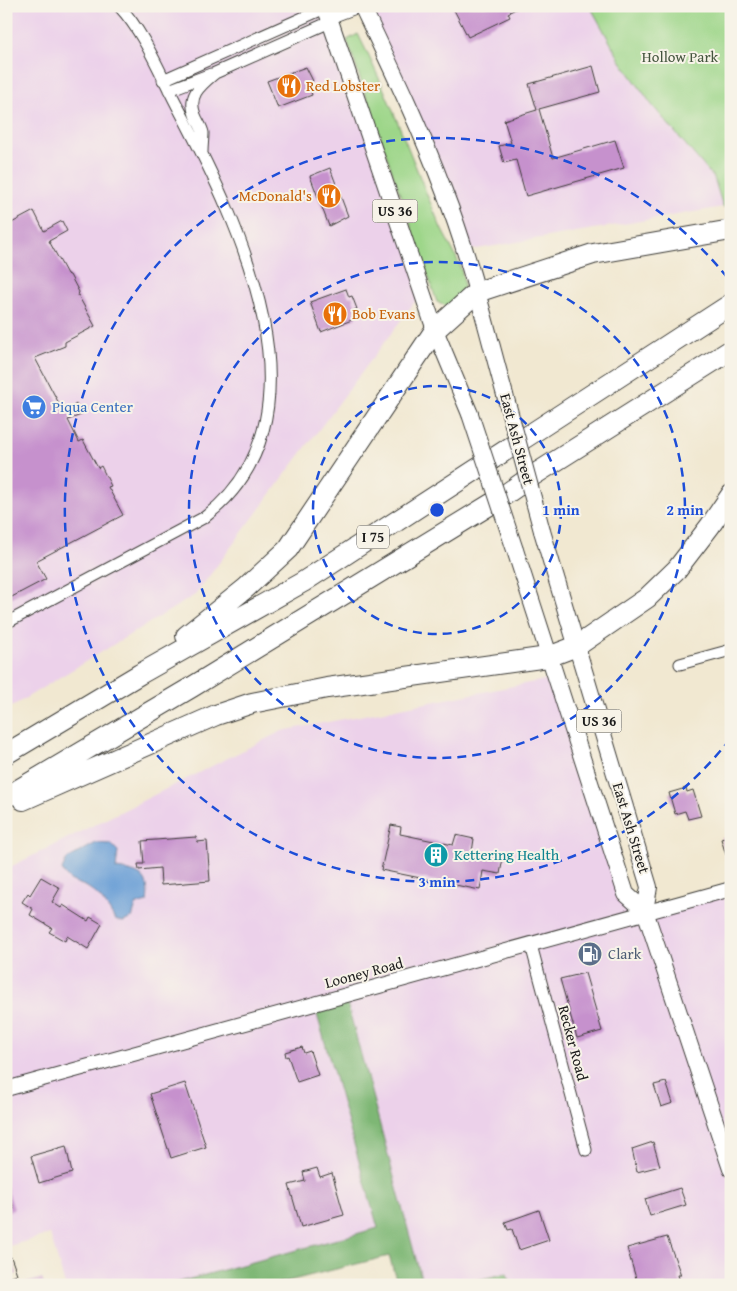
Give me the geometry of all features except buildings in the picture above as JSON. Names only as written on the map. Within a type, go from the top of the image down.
[{"type":"highway","points":[[140,674],[246,588],[288,549],[435,330],[477,292],[594,254],[731,230]]},
{"type":"highway","name":"I 75","points":[[6,754],[140,674],[303,582],[731,304]]},
{"type":"highway","name":"I 75","points":[[6,797],[201,682],[496,501],[529,478],[731,350]]},
{"type":"highway","points":[[6,807],[216,715],[252,703],[327,688],[548,657],[577,646],[647,598],[678,569],[731,494]]},
{"type":"main road","name":"East Ash Street","points":[[361,6],[410,105],[445,192],[477,292],[542,531],[649,887],[645,911],[731,1169]]},
{"type":"main road","name":"East Ash Street","points":[[327,14],[435,330],[470,414],[626,894],[645,911]]},
{"type":"street","points":[[6,623],[205,517],[238,484],[260,446],[267,422],[270,396],[262,319],[246,257],[225,203],[202,154],[135,26],[119,6]]},
{"type":"street","name":"East Ash Street","points":[[327,14],[361,6]]},
{"type":"street","points":[[166,85],[327,14]]},
{"type":"street","points":[[202,154],[203,131],[194,112],[193,100],[199,87],[215,73],[327,14]]},
{"type":"street","points":[[166,85],[215,73]]},
{"type":"street","points":[[680,664],[731,650]]},
{"type":"street","name":"Looney Road","points":[[6,1090],[531,945],[645,911],[731,889]]},
{"type":"street","name":"Recker Road","points":[[531,945],[586,1150]]},
{"type":"shaded area","points":[[6,6],[361,6],[329,18],[422,292],[195,595],[6,710]]},
{"type":"shaded area","points":[[362,6],[590,6],[620,60],[652,105],[714,178],[723,207],[465,251]]},
{"type":"shaded area","points":[[555,678],[626,894],[645,911],[731,889],[731,1285],[510,1285],[507,1273],[456,1285],[423,1285],[345,996],[314,1004],[378,1228],[168,1285],[65,1285],[50,1234],[6,1247],[6,869],[282,731]]},
{"type":"green space","name":"Hollow Park","points":[[590,6],[731,6],[731,206],[723,207],[714,178],[652,105],[620,60]]},
{"type":"green space","points":[[358,34],[391,106],[441,228],[462,271],[464,287],[449,307],[437,302],[347,40]]},
{"type":"green space","points":[[345,995],[423,1285],[398,1285],[389,1256],[272,1285],[168,1285],[378,1228],[314,1004]]},
{"type":"green space","points":[[507,1273],[510,1285],[456,1285]]},
{"type":"water","points":[[96,843],[111,844],[118,851],[116,869],[137,874],[145,880],[148,893],[147,902],[136,905],[132,918],[123,922],[115,920],[96,894],[87,887],[70,880],[62,870],[67,859]]},
{"type":"place","name":"Red Lobster","points":[[289,86]]},
{"type":"place","name":"McDonald's","points":[[329,196]]},
{"type":"place","name":"Bob Evans","points":[[335,314]]},
{"type":"place","name":"Piqua Center","points":[[34,407]]},
{"type":"place","name":"Kettering Health","points":[[436,855]]},
{"type":"place","name":"Clark","points":[[590,954]]}]
